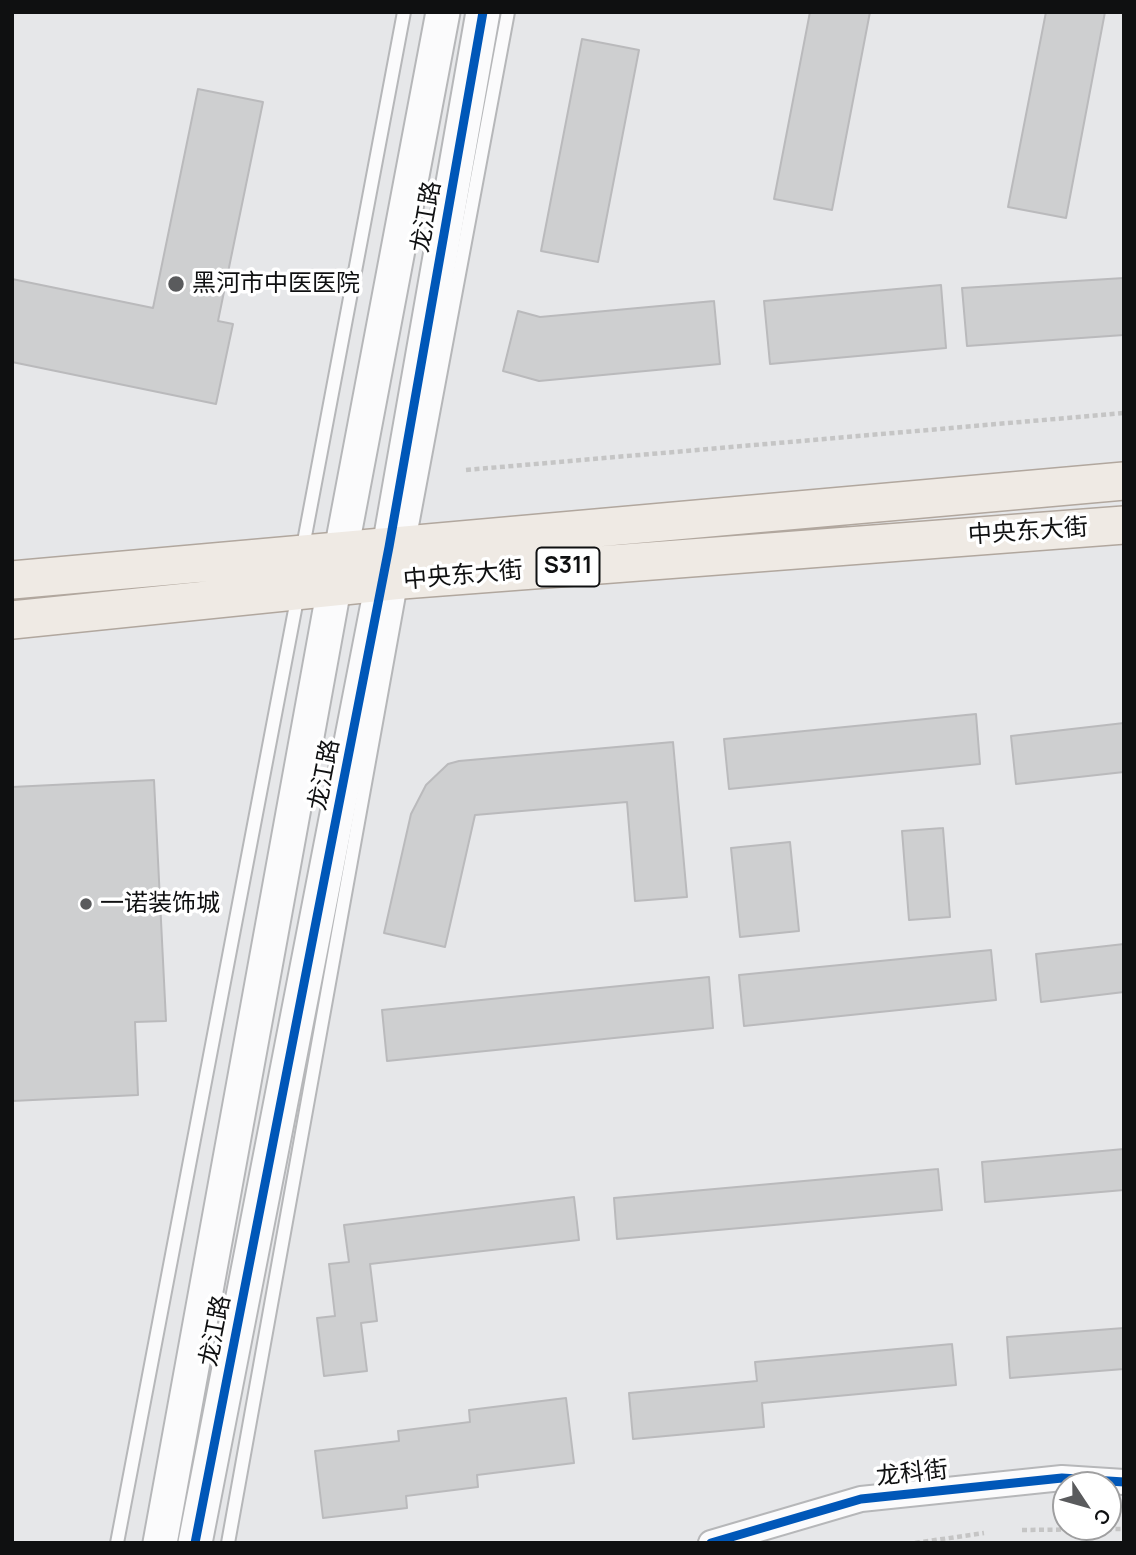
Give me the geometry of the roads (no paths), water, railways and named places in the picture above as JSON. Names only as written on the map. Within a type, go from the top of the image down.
[{"type":"main road","points":[[12,580],[300,573],[342,550],[399,563],[1124,481]]},
{"type":"main road","name":"中央东大街","points":[[12,620],[300,573],[334,588],[399,563],[1124,525]]},
{"type":"street","name":"龙江路","points":[[160,1543],[334,588],[443,12]]},
{"type":"street","name":"龙江路","points":[[195,1543],[399,563],[483,12]]},
{"type":"street","name":"龙科街","points":[[721,1541],[861,1499],[1062,1478],[1124,1482]]},
{"type":"lane","points":[[117,1543],[404,12]]},
{"type":"lane","points":[[228,1543],[399,563],[508,12]]},
{"type":"place","name":"黑河市中医医院","points":[[176,284]]},
{"type":"place","name":"一诺装饰城","points":[[86,904]]}]
